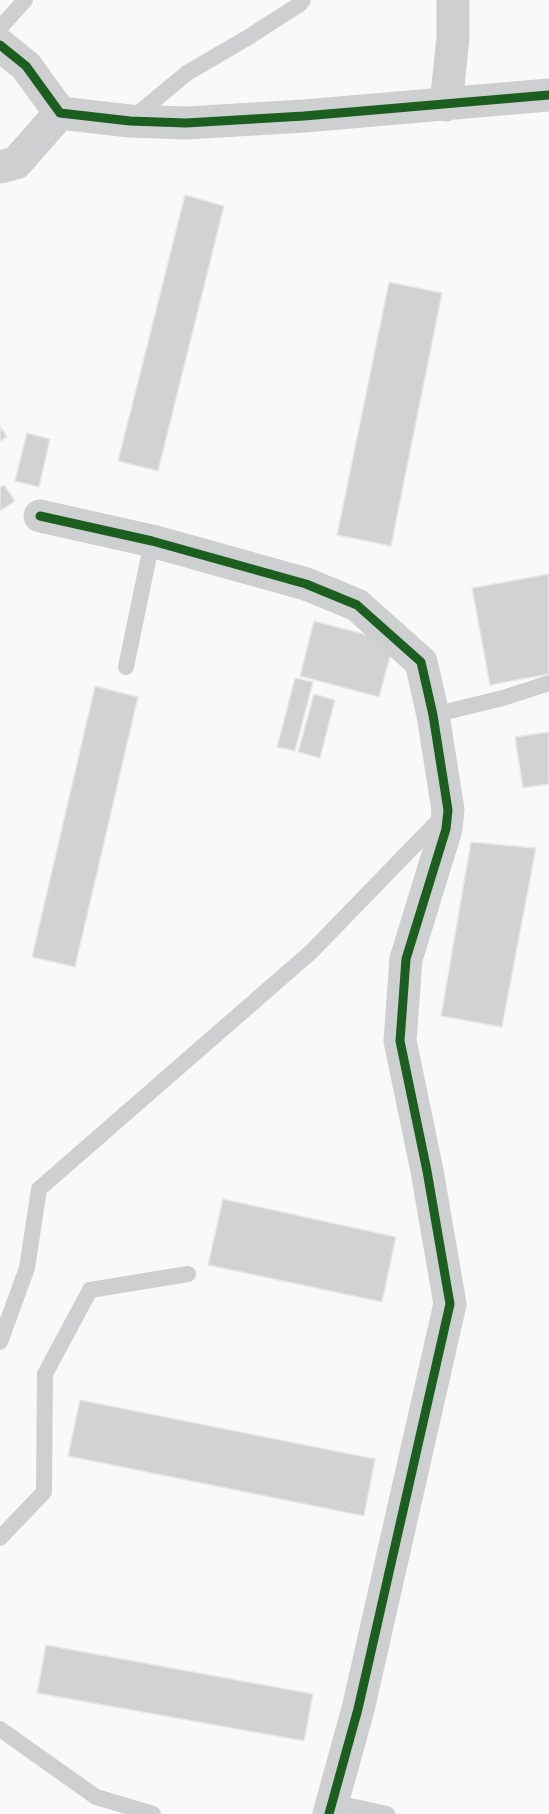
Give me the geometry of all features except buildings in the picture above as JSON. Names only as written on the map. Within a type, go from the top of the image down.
[{"type":"street","points":[[446,105],[453,37],[453,0]]},
{"type":"street","points":[[0,45],[26,66],[60,113],[130,121],[186,123],[446,105],[549,95]]},
{"type":"street","points":[[0,166],[16,163],[60,113]]},
{"type":"street","points":[[40,516],[152,541],[306,584],[357,605],[421,662],[433,715],[448,810],[446,829],[406,959],[400,1041],[427,1171],[450,1304],[358,1708],[331,1808]]},
{"type":"lane","points":[[0,28],[25,0]]},
{"type":"lane","points":[[130,121],[187,73],[247,38],[303,0]]},
{"type":"lane","points":[[126,667],[152,541]]},
{"type":"lane","points":[[433,715],[503,698],[549,682]]},
{"type":"lane","points":[[0,1342],[27,1268],[39,1189],[311,952],[448,810]]},
{"type":"lane","points":[[0,1538],[44,1492],[45,1374],[90,1290],[188,1274]]},
{"type":"lane","points":[[0,1729],[96,1797],[153,1814]]},
{"type":"lane","points":[[331,1808],[387,1814]]},
{"type":"cycle path","points":[[0,45],[26,66],[60,113],[130,121],[186,123],[304,116],[549,95]]},
{"type":"cycle path","points":[[40,516],[152,541],[306,584],[357,605],[421,662],[433,715],[448,810],[446,829],[406,959],[400,1041],[427,1171],[450,1304],[358,1709],[329,1814]]}]
